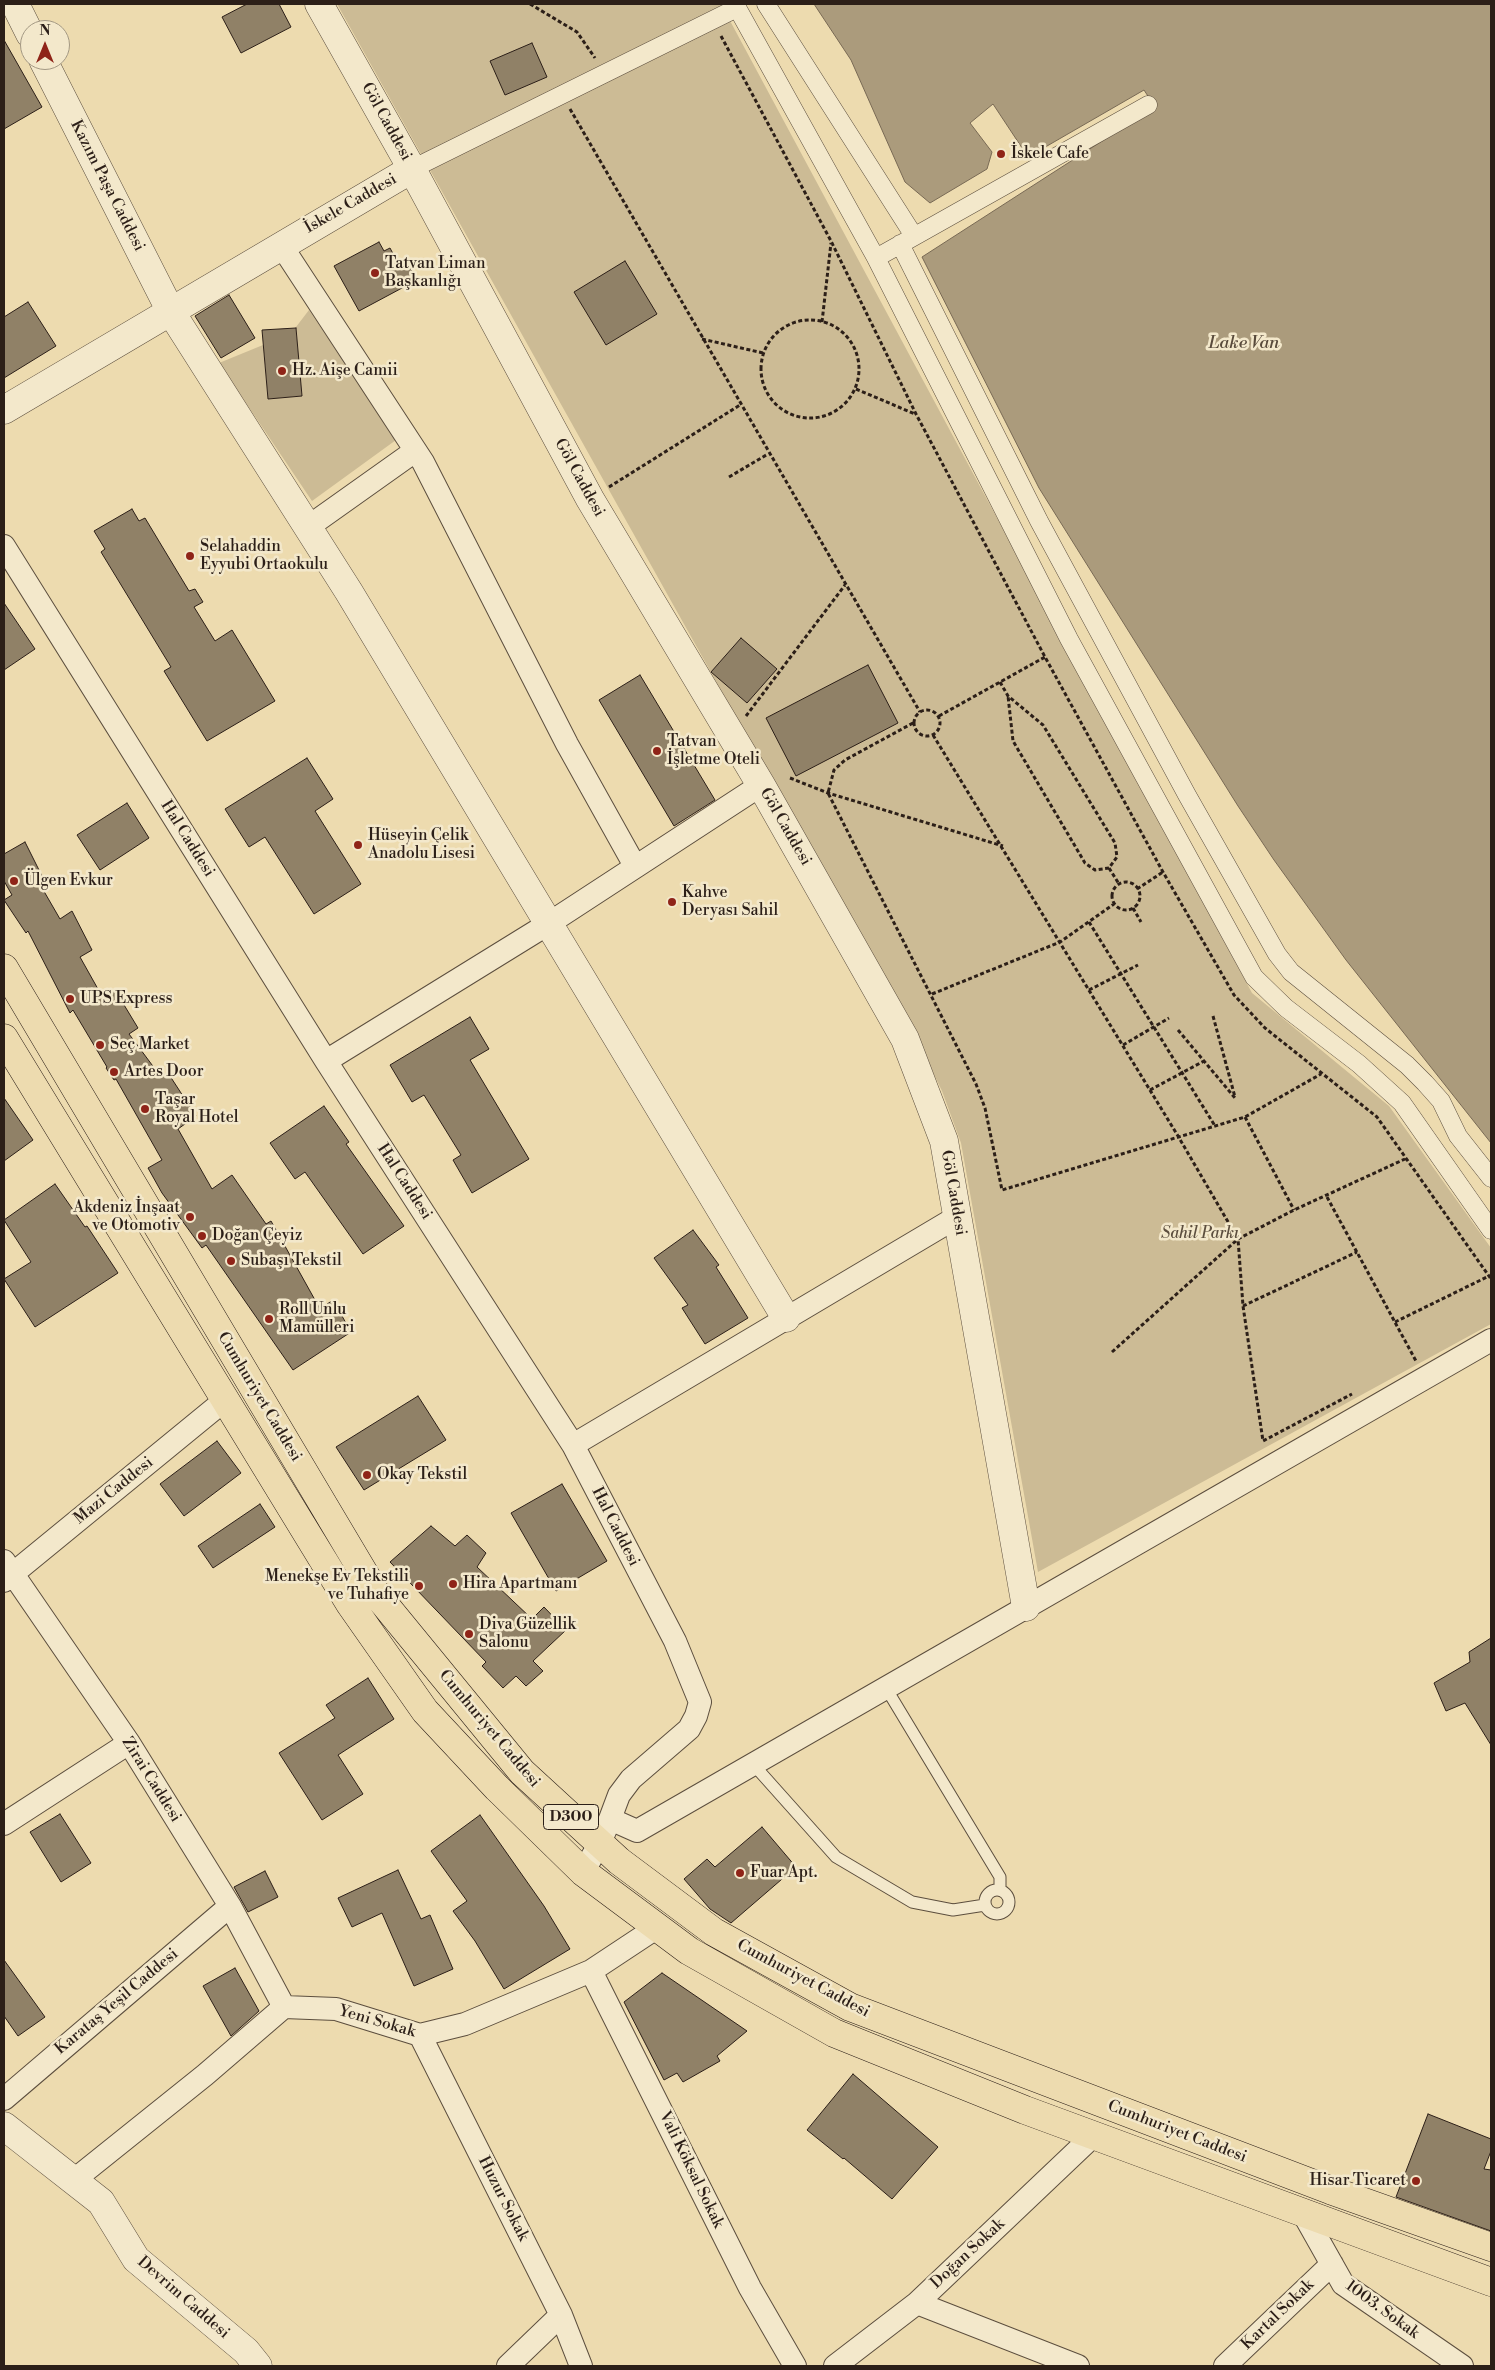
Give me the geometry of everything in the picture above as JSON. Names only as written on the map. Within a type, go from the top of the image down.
[{"type":"highway","name":"Cumhuriyet Caddesi","points":[[4,968],[377,1595],[522,1772],[605,1831],[618,1860],[714,1932],[850,2007],[1330,2190],[1491,2248]]},
{"type":"highway","name":"Cumhuriyet Caddesi","points":[[4,1038],[350,1604],[425,1711],[497,1788],[583,1872],[689,1951],[834,2033],[1094,2135],[1491,2282]]},
{"type":"street","points":[[15,4],[23,20]]},
{"type":"street","name":"Göl Caddesi","points":[[319,4],[412,169],[590,499],[761,785],[905,1039],[944,1141],[1026,1607]]},
{"type":"street","points":[[766,4],[907,240],[1039,521],[1187,795],[1277,954],[1291,972],[1407,1065],[1425,1083],[1441,1101],[1458,1136],[1491,1178]]},
{"type":"street","points":[[736,6],[876,258],[1070,639],[1254,977],[1286,1008],[1359,1064],[1402,1103],[1491,1230]]},
{"type":"street","name":"İskele Caddesi","points":[[4,410],[171,312],[280,245],[412,169],[562,96],[736,6]]},
{"type":"street","name":"Kazım Paşa Caddesi","points":[[48,70],[171,312],[308,527],[786,1318]]},
{"type":"street","points":[[876,258],[1148,105]]},
{"type":"street","points":[[280,245],[423,462],[567,744],[635,866]]},
{"type":"street","points":[[308,527],[415,451]]},
{"type":"street","name":"Hal Caddesi","points":[[4,546],[326,1061],[573,1445],[675,1642],[700,1702],[696,1716],[689,1729],[631,1779],[619,1796],[605,1831],[583,1872]]},
{"type":"street","points":[[326,1061],[548,924],[761,785]]},
{"type":"street","points":[[573,1445],[957,1217]]},
{"type":"street","points":[[605,1831],[637,1831],[1026,1607],[1417,1364],[1491,1340]]},
{"type":"street","name":"Mazi Caddesi","points":[[6,1572],[225,1400]]},
{"type":"street","name":"Zirai Caddesi","points":[[6,1572],[129,1743],[230,1906],[284,2008]]},
{"type":"street","points":[[4,1824],[129,1743]]},
{"type":"street","name":"Karataş Yeşil Caddesi","points":[[4,2099],[230,1906]]},
{"type":"street","name":"Yeni Sokak","points":[[284,2008],[336,2009],[420,2035],[465,2024],[591,1971],[656,1928]]},
{"type":"street","name":"Vali Köksal Sokak","points":[[591,1971],[750,2288],[795,2366]]},
{"type":"street","points":[[74,2180],[205,2075],[284,2008]]},
{"type":"street","name":"Huzur Sokak","points":[[420,2035],[561,2315],[581,2366]]},
{"type":"street","name":"Devrim Caddesi","points":[[4,2126],[102,2202],[136,2259],[246,2352],[258,2366]]},
{"type":"street","name":"Doğan Sokak","points":[[835,2366],[917,2303],[1094,2135]]},
{"type":"street","name":"1003. Sokak","points":[[1303,2213],[1343,2284],[1462,2366]]},
{"type":"street","name":"Kartal Sokak","points":[[1225,2366],[1332,2264]]},
{"type":"street","points":[[917,2303],[1078,2366]]},
{"type":"street","points":[[508,2366],[561,2315]]},
{"type":"lane","points":[[886,1688],[1000,1877],[1000,1890],[1009,1898],[1009,1903],[1005,1911],[996,1914],[991,1913],[985,1905],[985,1898],[989,1892],[1000,1890]]},
{"type":"lane","points":[[754,1764],[836,1857],[912,1902],[954,1910],[985,1905]]},
{"type":"path","points":[[530,4],[578,32],[604,73]]},
{"type":"path","points":[[562,96],[768,454],[920,712]]},
{"type":"path","points":[[822,322],[831,242]]},
{"type":"path","points":[[812,320],[822,322],[841,331],[852,343],[858,358],[860,374],[856,389],[847,403],[833,414],[817,419],[800,418],[789,414],[771,401],[763,386],[760,370],[763,353],[770,339],[782,328],[796,322],[812,320]]},
{"type":"path","points":[[702,339],[763,353]]},
{"type":"path","points":[[856,389],[916,414]]},
{"type":"path","points":[[590,499],[740,405]]},
{"type":"path","points":[[729,477],[768,454]]},
{"type":"path","points":[[731,735],[845,585]]},
{"type":"path","points":[[938,716],[1045,657]]},
{"type":"path","points":[[1000,682],[1008,696],[1043,725],[1114,843],[1117,857],[1110,868],[1095,870],[1085,863],[1013,742],[1008,696]]},
{"type":"path","points":[[920,712],[932,711],[938,716],[940,725],[933,735]]},
{"type":"path","points":[[920,712],[913,723],[845,760],[834,770],[828,793],[932,994],[976,1084],[985,1108],[1002,1190],[1245,1117],[1321,1074]]},
{"type":"path","points":[[913,723],[920,735],[933,735]]},
{"type":"path","points":[[933,735],[1090,990],[1238,1240],[1243,1306],[1263,1442],[1356,1392]]},
{"type":"path","points":[[790,778],[828,793],[1003,846]]},
{"type":"path","points":[[1110,868],[1119,884]]},
{"type":"path","points":[[1137,889],[1163,872]]},
{"type":"path","points":[[1128,882],[1137,889],[1140,900],[1133,908],[1121,910],[1114,904],[1112,895],[1115,887],[1119,884],[1128,882]]},
{"type":"path","points":[[932,994],[1060,942],[1114,904]]},
{"type":"path","points":[[1133,908],[1141,922]]},
{"type":"path","points":[[1089,922],[1214,1126]]},
{"type":"path","points":[[1090,990],[1138,965]]},
{"type":"path","points":[[1178,1030],[1235,1098],[1213,1016]]},
{"type":"path","points":[[1123,1045],[1169,1018]]},
{"type":"path","points":[[1150,1090],[1204,1061]]},
{"type":"path","points":[[1245,1117],[1294,1210]]},
{"type":"path","points":[[1112,1352],[1238,1240],[1294,1210],[1327,1197],[1405,1159],[1490,1278],[1394,1322]]},
{"type":"path","points":[[1327,1197],[1417,1364]]},
{"type":"path","points":[[1243,1306],[1357,1252]]},
{"type":"green space","name":"Sahil Parkı","points":[[337,4],[721,4],[1252,993],[1389,1106],[1491,1248],[1491,1324],[1038,1572],[961,1143],[942,1091],[919,1044]]},
{"type":"green space","points":[[309,310],[396,440],[312,501],[219,363],[263,345],[268,399],[302,396],[296,327]]},
{"type":"water","name":"Lake Van","points":[[814,4],[1491,4],[1491,1143],[1346,960],[1274,860],[1238,806],[1039,488],[922,257],[1155,107],[1144,90],[1028,157],[993,104],[970,123],[992,152],[987,169],[930,203],[905,182],[851,60]]},
{"type":"building","points":[[247,4],[279,4],[291,27],[241,53],[222,17]]},
{"type":"building","points":[[4,40],[42,107],[4,129]]},
{"type":"building","points":[[532,43],[547,77],[505,95],[490,61]]},
{"type":"building","name":"Tatvan Liman Başkanlığı","points":[[379,242],[384,251],[390,248],[398,263],[405,259],[417,280],[359,311],[334,266]]},
{"type":"building","points":[[625,261],[657,314],[606,345],[574,292]]},
{"type":"building","points":[[229,295],[255,338],[221,358],[195,316]]},
{"type":"building","points":[[28,302],[56,346],[4,378],[4,317]]},
{"type":"building","name":"Hz. Aişe Camii","points":[[296,328],[302,396],[268,399],[262,330]]},
{"type":"building","points":[[132,509],[139,521],[145,518],[189,591],[195,589],[203,602],[194,607],[215,641],[232,630],[275,701],[207,741],[164,671],[171,667],[101,552],[105,549],[94,531]]},
{"type":"building","points":[[4,603],[35,649],[4,670]]},
{"type":"building","points":[[741,638],[777,669],[747,703],[711,672]]},
{"type":"building","points":[[868,665],[898,723],[796,776],[766,718]]},
{"type":"building","name":"Tatvan İşletme Oteli","points":[[640,675],[715,800],[674,826],[599,700]]},
{"type":"building","points":[[307,758],[333,799],[315,811],[361,884],[314,914],[265,837],[249,847],[225,809]]},
{"type":"building","points":[[127,803],[149,838],[100,870],[77,835]]},
{"type":"building","points":[[25,842],[42,876],[38,881],[60,919],[72,911],[92,950],[80,957],[103,998],[115,990],[138,1028],[129,1034],[161,1077],[168,1073],[196,1116],[178,1129],[212,1189],[232,1175],[266,1224],[271,1221],[320,1309],[333,1300],[351,1332],[293,1370],[206,1245],[202,1248],[162,1193],[148,1168],[162,1160],[116,1079],[114,1080],[106,1068],[73,1010],[70,1013],[28,931],[26,933],[4,900],[12,895],[4,881],[4,854]]},
{"type":"building","points":[[470,1017],[489,1049],[470,1060],[529,1159],[472,1193],[453,1160],[461,1155],[424,1095],[412,1102],[390,1065]]},
{"type":"building","points":[[4,1098],[33,1140],[4,1161]]},
{"type":"building","points":[[324,1106],[349,1142],[346,1144],[404,1226],[363,1254],[305,1172],[295,1179],[270,1143]]},
{"type":"building","points":[[55,1184],[85,1227],[87,1226],[118,1273],[35,1327],[4,1279],[31,1262],[4,1220]]},
{"type":"building","points":[[693,1230],[719,1265],[716,1267],[748,1318],[705,1344],[682,1308],[688,1305],[654,1258]]},
{"type":"building","points":[[418,1396],[446,1440],[364,1490],[336,1447]]},
{"type":"building","points":[[217,1441],[241,1473],[184,1516],[160,1484]]},
{"type":"building","points":[[562,1484],[607,1561],[556,1591],[511,1513]]},
{"type":"building","points":[[260,1504],[275,1527],[213,1568],[198,1546]]},
{"type":"building","name":"Hira Apartmanı","points":[[431,1526],[455,1546],[467,1535],[486,1553],[477,1567],[532,1619],[544,1607],[566,1630],[533,1661],[543,1671],[526,1686],[516,1676],[503,1688],[482,1666],[486,1662],[390,1562]]},
{"type":"building","points":[[1491,1638],[1491,1745],[1465,1703],[1446,1711],[1434,1683],[1470,1662],[1469,1652]]},
{"type":"building","points":[[368,1678],[394,1719],[338,1755],[363,1794],[322,1820],[279,1753],[335,1718],[326,1705]]},
{"type":"building","points":[[60,1814],[91,1863],[61,1882],[30,1832]]},
{"type":"building","points":[[480,1815],[544,1906],[570,1949],[504,1989],[475,1941],[453,1911],[467,1901],[431,1851]]},
{"type":"building","name":"Fuar Apt.","points":[[762,1827],[796,1867],[731,1923],[710,1909],[684,1879],[707,1859],[715,1867]]},
{"type":"building","points":[[398,1870],[421,1919],[430,1915],[453,1969],[414,1986],[382,1913],[352,1927],[338,1898]]},
{"type":"building","points":[[265,1871],[278,1897],[248,1912],[234,1887]]},
{"type":"building","points":[[4,1960],[45,2017],[18,2036],[4,2016]]},
{"type":"building","points":[[235,1968],[259,2011],[231,2036],[203,1986]]},
{"type":"building","points":[[662,1973],[747,2031],[717,2056],[720,2061],[683,2082],[677,2073],[664,2080],[624,2002]]},
{"type":"building","points":[[853,2074],[938,2147],[892,2199],[844,2158],[807,2130]]},
{"type":"building","points":[[1428,2114],[1491,2139],[1491,2151],[1484,2169],[1491,2170],[1491,2231],[1396,2197]]},
{"type":"place","name":"İskele Cafe","points":[[1001,154]]},
{"type":"place","name":"Tatvan Liman Başkanlığı","points":[[375,273]]},
{"type":"place","name":"Hz. Aişe Camii","points":[[282,371]]},
{"type":"place","name":"Selahaddin Eyyubi Ortaokulu","points":[[190,556]]},
{"type":"place","name":"Tatvan İşletme Oteli","points":[[657,751]]},
{"type":"place","name":"Hüseyin Çelik Anadolu Lisesi","points":[[358,845]]},
{"type":"place","name":"Ülgen Evkur","points":[[14,881]]},
{"type":"place","name":"Kahve Deryası Sahil","points":[[672,902]]},
{"type":"place","name":"UPS Express","points":[[70,999]]},
{"type":"place","name":"Seç Market","points":[[100,1045]]},
{"type":"place","name":"Artes Door","points":[[114,1072]]},
{"type":"place","name":"Taşar Royal Hotel","points":[[145,1109]]},
{"type":"place","name":"Akdeniz İnşaat ve Otomotiv","points":[[190,1217]]},
{"type":"place","name":"Doğan Çeyiz","points":[[202,1236]]},
{"type":"place","name":"Subaşı Tekstil","points":[[231,1261]]},
{"type":"place","name":"Roll Unlu Mamülleri","points":[[269,1319]]},
{"type":"place","name":"Okay Tekstil","points":[[367,1475]]},
{"type":"place","name":"Hira Apartmanı","points":[[453,1584]]},
{"type":"place","name":"Menekşe Ev Tekstili ve Tuhafiye","points":[[419,1586]]},
{"type":"place","name":"Diva Güzellik Salonu","points":[[469,1634]]},
{"type":"place","name":"Fuar Apt.","points":[[740,1873]]},
{"type":"place","name":"Hisar Ticaret","points":[[1416,2181]]}]
